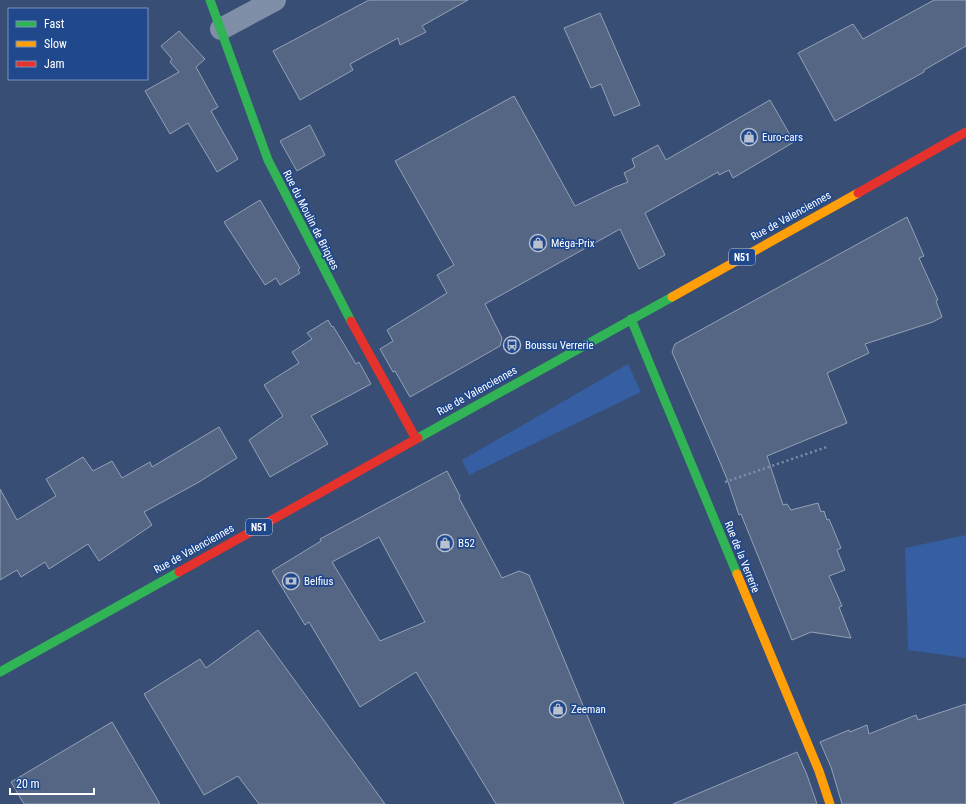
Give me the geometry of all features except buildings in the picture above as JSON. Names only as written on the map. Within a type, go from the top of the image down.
[{"type":"main road","name":"Rue du Moulin de Briques","points":[[210,0],[259,137],[279,184],[364,346],[416,439]]},
{"type":"main road","name":"Rue de Valenciennes","points":[[0,672],[966,132]]},
{"type":"main road","name":"Rue de la Verrerie","points":[[630,319],[819,772],[830,804]]},
{"type":"street","points":[[221,29],[275,0]]},
{"type":"path","points":[[701,490],[827,446]]},
{"type":"shaded area","points":[[628,364],[641,392],[469,475],[462,460]]},
{"type":"shaded area","points":[[966,535],[966,658],[908,650],[905,548]]},
{"type":"traffic: fast","points":[[210,0],[268,160],[351,321]]},
{"type":"traffic: fast","points":[[418,438],[672,297]]},
{"type":"traffic: fast","points":[[631,319],[737,574]]},
{"type":"traffic: fast","points":[[0,672],[179,572]]},
{"type":"traffic: slow","points":[[672,297],[858,193]]},
{"type":"traffic: slow","points":[[737,574],[819,771],[830,804]]},
{"type":"traffic: jam","points":[[858,193],[966,132]]},
{"type":"traffic: jam","points":[[351,321],[416,439]]},
{"type":"traffic: jam","points":[[179,572],[418,438]]},
{"type":"place","name":"Euro-cars","points":[[749,137]]},
{"type":"place","name":"Méga-Prix","points":[[538,243]]},
{"type":"place","name":"Boussu Verrerie","points":[[512,345]]},
{"type":"place","name":"B52","points":[[445,543]]},
{"type":"place","name":"Belfius","points":[[291,581]]},
{"type":"place","name":"Zeeman","points":[[558,709]]}]
